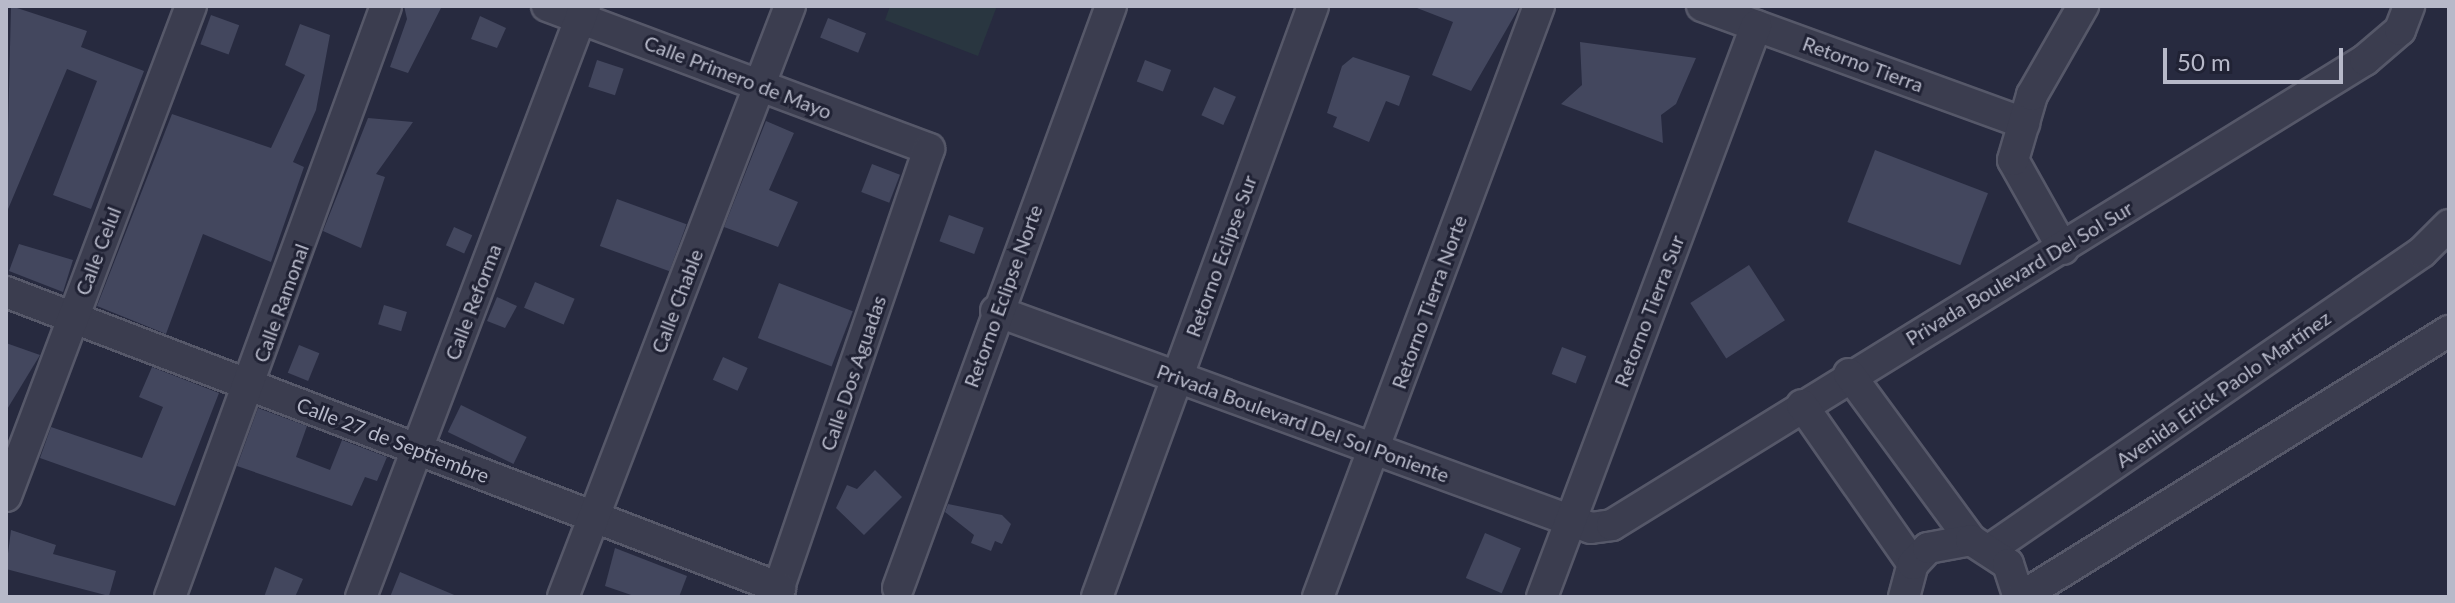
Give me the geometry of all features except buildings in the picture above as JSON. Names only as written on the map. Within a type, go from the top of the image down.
[{"type":"street","name":"Calle Celul","points":[[6,496],[191,6]]},
{"type":"street","name":"Calle Ramonal","points":[[170,597],[251,386],[386,6]]},
{"type":"street","name":"Calle Primero de Mayo","points":[[547,6],[583,12],[929,149]]},
{"type":"street","name":"Calle Chable","points":[[563,597],[790,6]]},
{"type":"street","name":"Retorno Eclipse Norte","points":[[898,588],[996,311],[1111,6]]},
{"type":"street","name":"Retorno Eclipse Sur","points":[[1097,597],[1313,6]]},
{"type":"street","name":"Retorno Tierra Norte","points":[[1318,597],[1539,6]]},
{"type":"street","name":"Retorno Tierra","points":[[1702,6],[2024,123]]},
{"type":"street","points":[[2063,249],[2013,160],[2024,123],[2083,6]]},
{"type":"street","name":"Privada Boulevard Del Sol Sur","points":[[1612,525],[1849,374],[2063,249],[2365,60],[2400,30],[2409,6]]},
{"type":"street","name":"Calle Reforma","points":[[361,597],[583,12]]},
{"type":"street","name":"Retorno Tierra Sur","points":[[1542,597],[1756,26]]},
{"type":"street","name":"Calle Dos Aguadas","points":[[778,592],[929,149]]},
{"type":"street","name":"Avenida Erick Paolo Martínez","points":[[1982,544],[2422,252],[2449,225]]},
{"type":"street","name":"Calle 27 de Septiembre","points":[[6,292],[594,517],[778,592]]},
{"type":"street","name":"Privada Boulevard Del Sol Poniente","points":[[996,311],[1570,520],[1612,525]]},
{"type":"street","points":[[1849,374],[1982,544],[2008,564],[2020,597],[2449,331]]},
{"type":"street","points":[[1802,405],[1903,586],[1928,548],[1982,544]]},
{"type":"shaded area","points":[[890,6],[997,6],[978,56],[885,20]]}]
